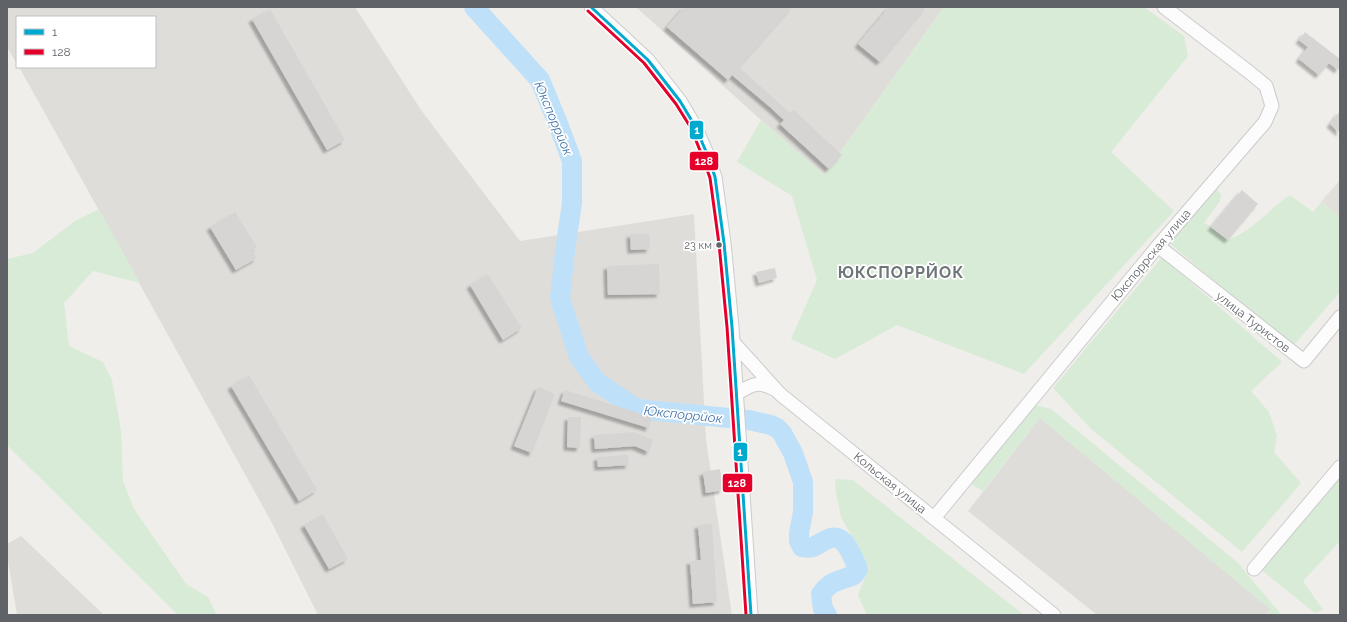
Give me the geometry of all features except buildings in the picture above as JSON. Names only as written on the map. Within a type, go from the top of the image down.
[{"type":"street","points":[[591,7],[648,60],[680,101],[695,126],[715,177],[724,243],[733,342],[751,615]]},
{"type":"street","name":"Юкспоррская улица","points":[[934,518],[1158,246],[1266,122],[1272,106],[1266,86],[1164,7]]},
{"type":"street","name":"улица Туристов","points":[[1158,246],[1304,362],[1340,317]]},
{"type":"street","name":"Кольская улица","points":[[733,342],[780,394],[1054,615]]},
{"type":"street","points":[[737,399],[748,386],[758,383],[766,385],[780,394]]},
{"type":"street","points":[[1254,568],[1340,467]]},
{"type":"shaded area","points":[[7,7],[355,7],[421,110],[520,241],[694,214],[706,440],[732,615],[318,615],[272,523],[20,68],[156,68],[156,16],[16,16],[16,62],[7,47]]},
{"type":"shaded area","points":[[636,7],[944,7],[824,175]]},
{"type":"shaded area","points":[[1340,180],[1340,217],[1321,202]]},
{"type":"shaded area","points":[[1040,418],[1272,610],[1264,615],[1097,615],[968,511]]},
{"type":"shaded area","points":[[21,536],[104,615],[17,615],[7,555],[7,544]]},
{"type":"green space","points":[[944,7],[1144,7],[1184,36],[1188,56],[1111,152],[1174,211],[1024,374],[897,325],[835,359],[791,339],[817,280],[792,196],[737,162],[761,120],[824,175]]},
{"type":"green space","points":[[1215,188],[1221,194],[1220,201],[1204,223],[1228,240],[1246,231],[1290,195],[1313,212],[1321,202],[1340,217],[1340,292],[1293,346],[1169,243]]},
{"type":"green space","points":[[99,209],[140,283],[93,271],[64,303],[69,346],[103,362],[112,380],[121,431],[123,481],[134,509],[186,584],[208,597],[217,615],[178,615],[7,445],[7,259],[33,253],[75,221]]},
{"type":"green space","points":[[1162,257],[1282,362],[1251,391],[1269,412],[1277,436],[1274,452],[1301,483],[1242,552],[1091,429],[1053,388]]},
{"type":"green space","points":[[1035,405],[1051,409],[1237,562],[1280,613],[1278,615],[1264,615],[1271,610],[1040,418],[983,491],[970,483]]},
{"type":"green space","points":[[1340,474],[1340,541],[1303,581],[1323,610],[1315,613],[1260,569]]},
{"type":"green space","points":[[835,479],[853,480],[1024,615],[867,615],[858,595],[869,568],[841,517]]},
{"type":"waterway","name":"Юкспоррйок","points":[[474,7],[540,80],[572,161],[572,203],[560,298],[579,357],[597,382],[637,409],[749,420],[771,425],[782,433],[793,453],[803,482],[803,512],[799,533],[799,541],[802,547],[810,548],[828,539],[839,539],[848,547],[858,569],[854,575],[832,583],[821,594],[823,609],[827,615]]},
{"type":"transit line","name":"1","points":[[591,7],[648,60],[680,101],[695,126],[715,177],[724,243],[732,327],[751,615]]},
{"type":"transit line","name":"128","points":[[588,11],[644,63],[676,104],[691,128],[710,178],[719,244],[727,327],[746,615]]},
{"type":"place","name":"23 км","points":[[719,245]]},
{"type":"district","name":"ЮКСПОРРЙОК","points":[[901,272]]}]
